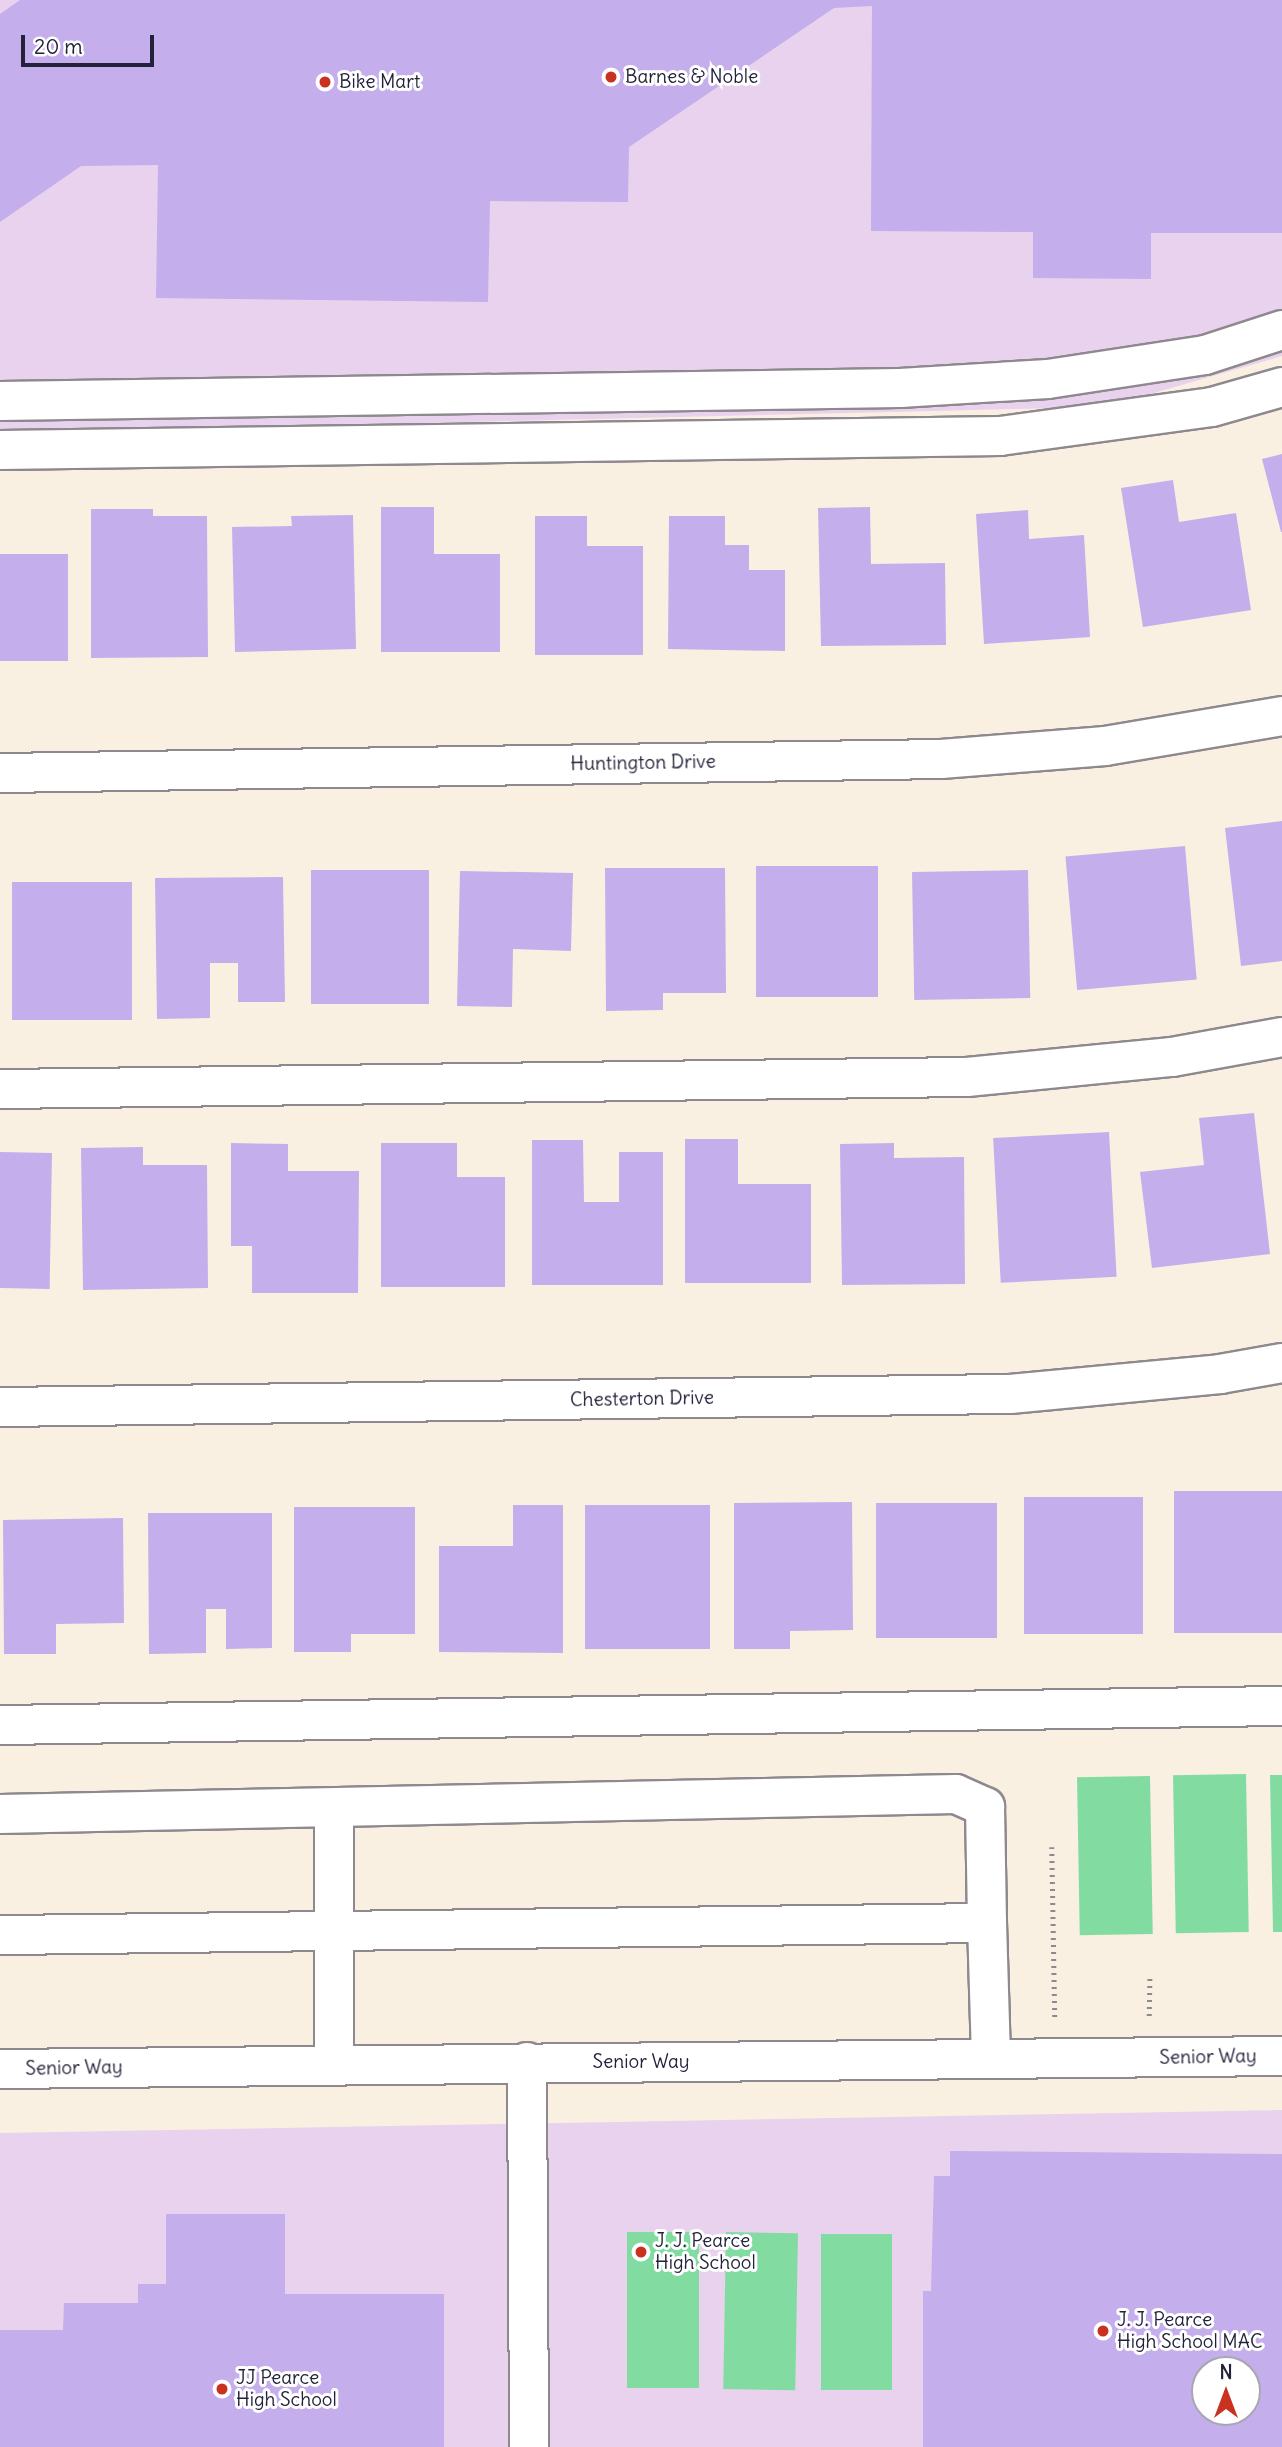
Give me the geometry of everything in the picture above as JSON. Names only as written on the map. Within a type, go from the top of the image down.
[{"type":"street","points":[[0,401],[913,387],[1048,379],[1205,355],[1282,330]]},
{"type":"street","points":[[0,450],[1000,436],[1212,407],[1282,387]]},
{"type":"street","name":"Huntington Drive","points":[[0,773],[941,759],[1105,746],[1282,716]]},
{"type":"street","points":[[0,1089],[967,1077],[1172,1057],[1282,1037]]},
{"type":"street","name":"Chesterton Drive","points":[[0,1407],[1010,1394],[1220,1374],[1282,1363]]},
{"type":"street","points":[[0,1725],[1282,1706]]},
{"type":"street","points":[[0,1814],[956,1794],[985,1807],[991,2060]]},
{"type":"street","points":[[334,1809],[334,2065]]},
{"type":"street","points":[[0,1935],[987,1923]]},
{"type":"street","name":"Senior Way","points":[[0,2069],[1282,2056]]},
{"type":"street","points":[[527,2062],[529,2447]]},
{"type":"path","points":[[1052,1847],[1055,2028]]},
{"type":"path","points":[[1149,2027],[1150,1977]]},
{"type":"shaded area","points":[[0,0],[1282,0],[1282,356],[1105,407],[0,433]]},
{"type":"shaded area","name":"J. J. Pearce High School","points":[[1282,2110],[1282,2447],[0,2447],[0,2133]]},
{"type":"green space","points":[[1246,1774],[1249,1932],[1176,1933],[1173,1775]]},
{"type":"green space","points":[[1270,1775],[1282,1775],[1282,1932],[1273,1932]]},
{"type":"green space","points":[[1150,1776],[1153,1934],[1080,1935],[1077,1777]]},
{"type":"green space","points":[[627,2232],[699,2232],[699,2388],[627,2388]]},
{"type":"green space","points":[[726,2232],[798,2233],[795,2390],[723,2389]]},
{"type":"green space","points":[[821,2234],[892,2234],[892,2390],[821,2390]]},
{"type":"building","points":[[20,0],[1282,0],[1282,233],[1151,233],[1151,279],[1033,278],[1033,232],[871,231],[872,6],[834,8],[629,147],[628,202],[490,201],[488,302],[156,298],[158,165],[81,166],[0,222],[0,14]]},
{"type":"building","points":[[1282,454],[1282,532],[1281,532],[1262,459]]},
{"type":"building","points":[[1173,480],[1179,522],[1236,513],[1251,610],[1143,627],[1121,488]]},
{"type":"building","points":[[381,507],[434,507],[434,554],[500,554],[500,652],[381,652]]},
{"type":"building","points":[[870,507],[871,564],[945,563],[946,645],[821,646],[818,508]]},
{"type":"building","points":[[91,509],[153,509],[153,516],[207,516],[208,657],[91,658]]},
{"type":"building","points":[[1028,510],[1029,539],[1084,535],[1090,637],[984,644],[976,514]]},
{"type":"building","points":[[353,515],[356,649],[235,652],[232,527],[292,526],[291,516]]},
{"type":"building","points":[[535,516],[587,516],[587,546],[643,546],[643,655],[535,655]]},
{"type":"building","points":[[669,516],[725,516],[725,545],[749,545],[749,570],[785,570],[785,651],[668,649]]},
{"type":"building","points":[[0,554],[68,554],[68,661],[0,661]]},
{"type":"building","points":[[1282,821],[1282,961],[1241,966],[1225,828]]},
{"type":"building","points":[[1185,846],[1197,979],[1077,990],[1065,856]]},
{"type":"building","points":[[756,866],[878,866],[878,997],[756,997]]},
{"type":"building","points":[[605,868],[725,868],[726,993],[663,993],[663,1010],[606,1011]]},
{"type":"building","points":[[311,870],[429,870],[429,1004],[311,1004]]},
{"type":"building","points":[[1028,870],[1030,998],[914,1000],[912,872]]},
{"type":"building","points":[[460,871],[573,873],[571,951],[513,949],[512,1007],[457,1006]]},
{"type":"building","points":[[283,877],[285,1002],[238,1002],[238,963],[210,963],[210,1018],[157,1019],[155,878]]},
{"type":"building","points":[[12,882],[132,882],[132,1020],[12,1020]]},
{"type":"building","points":[[1254,1113],[1270,1254],[1152,1268],[1140,1172],[1204,1165],[1199,1118]]},
{"type":"building","points":[[1109,1132],[1117,1277],[1001,1283],[993,1138]]},
{"type":"building","points":[[685,1139],[738,1139],[738,1184],[811,1184],[811,1283],[685,1283]]},
{"type":"building","points":[[532,1140],[583,1140],[584,1202],[619,1202],[619,1152],[663,1152],[663,1285],[532,1285]]},
{"type":"building","points":[[231,1143],[288,1144],[288,1171],[359,1171],[358,1293],[252,1293],[252,1246],[231,1246]]},
{"type":"building","points":[[381,1143],[457,1143],[457,1177],[505,1177],[505,1287],[381,1287]]},
{"type":"building","points":[[894,1143],[894,1158],[964,1157],[965,1284],[842,1285],[840,1144]]},
{"type":"building","points":[[143,1147],[143,1165],[207,1165],[208,1288],[83,1290],[81,1148]]},
{"type":"building","points":[[0,1152],[52,1153],[50,1289],[0,1288]]},
{"type":"building","points":[[1174,1491],[1282,1491],[1282,1633],[1174,1633]]},
{"type":"building","points":[[1024,1497],[1143,1497],[1143,1634],[1024,1634]]},
{"type":"building","points":[[852,1502],[853,1630],[790,1631],[790,1649],[734,1649],[734,1503]]},
{"type":"building","points":[[876,1503],[997,1503],[997,1638],[876,1638]]},
{"type":"building","points":[[513,1505],[563,1505],[563,1653],[439,1652],[439,1546],[513,1546]]},
{"type":"building","points":[[585,1505],[710,1505],[710,1649],[585,1649]]},
{"type":"building","points":[[294,1507],[415,1507],[415,1634],[351,1634],[351,1652],[294,1652]]},
{"type":"building","points":[[148,1513],[272,1513],[272,1648],[226,1649],[226,1609],[206,1609],[206,1653],[149,1654]]},
{"type":"building","points":[[123,1518],[124,1623],[56,1624],[56,1654],[4,1654],[3,1520]]},
{"type":"building","name":"J. J. Pearce High School MAC","points":[[950,2151],[1282,2154],[1282,2447],[923,2447],[923,2291],[931,2291],[934,2176],[950,2176]]},
{"type":"building","name":"JJ Pearce High School","points":[[166,2214],[285,2214],[285,2294],[444,2294],[444,2447],[0,2447],[0,2330],[63,2330],[64,2303],[138,2303],[138,2284],[166,2284]]},
{"type":"place","name":"Barnes & Noble","points":[[611,77]]},
{"type":"place","name":"Bike Mart","points":[[325,82]]},
{"type":"place","name":"J. J. Pearce High School","points":[[641,2252]]},
{"type":"place","name":"J. J. Pearce High School MAC","points":[[1103,2331]]},
{"type":"place","name":"JJ Pearce High School","points":[[222,2389]]}]
